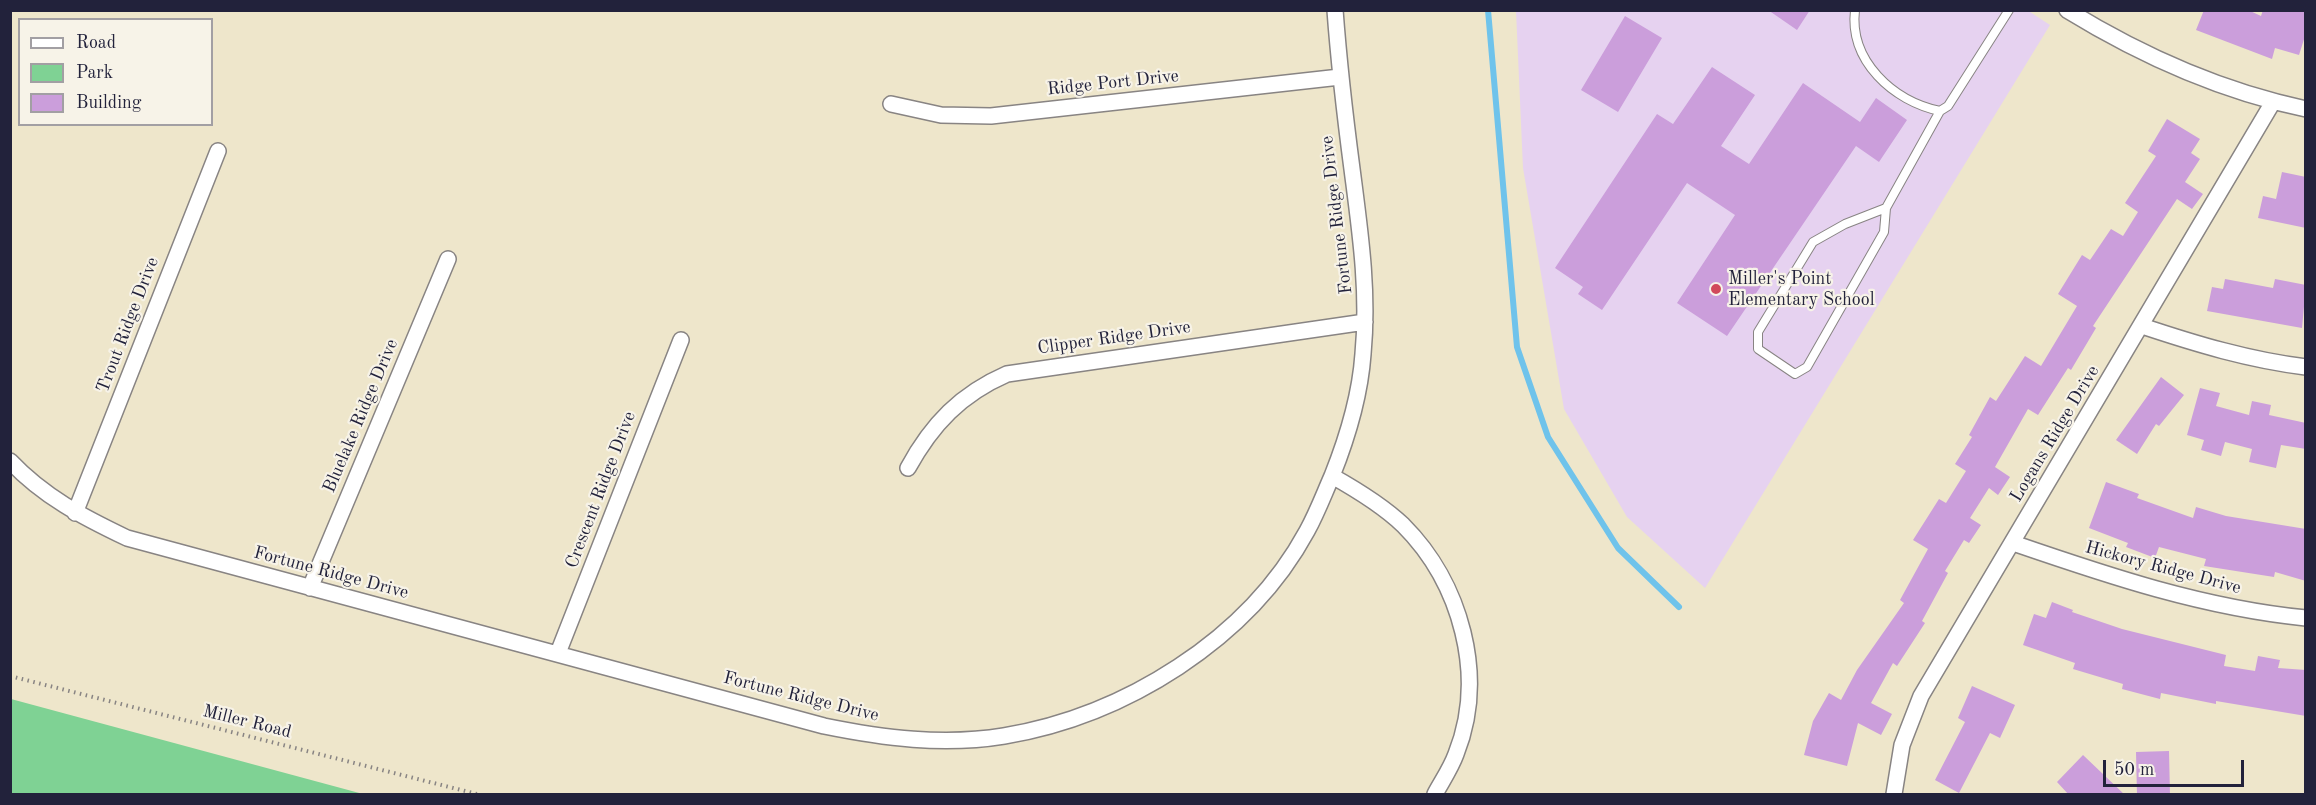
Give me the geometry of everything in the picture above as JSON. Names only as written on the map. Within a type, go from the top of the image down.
[{"type":"street","name":"Fortune Ridge Drive","points":[[10,461],[43,491],[75,513],[128,538],[824,726],[871,736],[918,741],[960,741],[1002,737],[1044,728],[1085,715],[1138,691],[1179,667],[1215,639],[1249,607],[1280,572],[1306,532],[1345,449],[1357,403],[1366,297],[1364,260],[1340,77],[1335,10]]},
{"type":"street","points":[[2067,10],[2157,61],[2224,87],[2306,109]]},
{"type":"street","name":"Ridge Port Drive","points":[[891,104],[942,115],[991,116],[1340,77]]},
{"type":"street","name":"Logans Ridge Drive","points":[[1894,795],[1902,745],[1921,696],[2273,102]]},
{"type":"street","name":"Trout Ridge Drive","points":[[75,513],[218,151]]},
{"type":"street","name":"Bluelake Ridge Drive","points":[[310,588],[448,259]]},
{"type":"street","name":"Clipper Ridge Drive","points":[[908,468],[922,442],[945,414],[974,391],[1007,374],[1365,322]]},
{"type":"street","points":[[2142,326],[2190,342],[2270,363],[2306,368]]},
{"type":"street","name":"Crescent Ridge Drive","points":[[558,653],[681,340]]},
{"type":"street","points":[[1332,476],[1385,509],[1418,541],[1444,578],[1460,620],[1468,665],[1467,710],[1456,754],[1435,795]]},
{"type":"street","name":"Hickory Ridge Drive","points":[[2013,543],[2121,581],[2222,607],[2306,618]]},
{"type":"lane","points":[[1855,10],[1853,26],[1857,46],[1866,64],[1888,86],[1914,103],[1940,111]]},
{"type":"lane","points":[[1886,208],[1845,224],[1813,242],[1758,332],[1758,349],[1795,374],[1807,367],[1884,232],[1886,208],[1940,111],[1948,106],[2009,10]]},
{"type":"path","name":"Miller Road","points":[[10,675],[477,795]]},
{"type":"shaded area","name":"Miller's Point Elementary School","points":[[2027,10],[2050,25],[1705,588],[1627,517],[1564,409],[1523,168],[1516,11]]},
{"type":"green space","points":[[11,699],[363,794],[11,794]]},
{"type":"building","points":[[1768,10],[1810,10],[1797,30]]},
{"type":"building","points":[[2204,10],[2248,10],[2261,16],[2263,10],[2306,10],[2306,33],[2299,55],[2275,48],[2272,59],[2196,30]]},
{"type":"building","points":[[1625,16],[1662,38],[1618,112],[1581,90]]},
{"type":"building","points":[[1712,67],[1755,95],[1721,146],[1749,164],[1803,83],[1860,122],[1876,98],[1907,120],[1879,162],[1856,146],[1727,336],[1677,303],[1735,215],[1687,183],[1602,310],[1578,294],[1583,287],[1555,268],[1657,114],[1673,124]]},
{"type":"building","points":[[2167,119],[2200,139],[2191,153],[2200,159],[2185,182],[2203,194],[2192,209],[2177,199],[2093,326],[2096,328],[2071,370],[2068,368],[2038,415],[2028,409],[1995,467],[2010,477],[1998,495],[1989,488],[1970,518],[1981,525],[1969,543],[1964,540],[1945,571],[1948,573],[1922,621],[1925,623],[1897,666],[1893,663],[1871,703],[1892,714],[1881,735],[1858,723],[1847,766],[1804,755],[1813,721],[1829,693],[1841,700],[1857,670],[1904,603],[1900,600],[1928,549],[1913,540],[1939,499],[1946,503],[1966,471],[1955,464],[1972,437],[1969,435],[1990,397],[1996,401],[2025,356],[2041,366],[2077,306],[2058,294],[2082,255],[2090,260],[2111,229],[2123,236],[2138,212],[2125,203],[2156,156],[2148,151]]},
{"type":"building","points":[[2282,172],[2306,177],[2306,228],[2258,218],[2263,196],[2276,199]]},
{"type":"building","points":[[2225,279],[2273,288],[2275,279],[2306,285],[2302,328],[2207,311],[2212,287],[2223,289]]},
{"type":"building","points":[[2161,377],[2184,395],[2159,426],[2156,424],[2137,454],[2116,440]]},
{"type":"building","points":[[2200,388],[2220,393],[2216,406],[2249,415],[2252,401],[2271,405],[2269,415],[2306,423],[2306,449],[2281,445],[2276,468],[2249,462],[2252,449],[2225,442],[2221,456],[2201,450],[2204,440],[2187,435]]},
{"type":"building","points":[[2106,482],[2139,494],[2137,498],[2193,518],[2196,507],[2226,516],[2306,529],[2306,581],[2275,572],[2274,577],[2204,566],[2206,559],[2159,547],[2155,558],[2126,547],[2128,543],[2089,528]]},
{"type":"building","points":[[2052,602],[2073,610],[2072,612],[2122,629],[2226,655],[2224,666],[2255,671],[2258,656],[2280,660],[2278,668],[2306,670],[2306,716],[2216,701],[2216,704],[2161,693],[2160,699],[2122,689],[2123,684],[2073,669],[2075,663],[2023,645],[2034,614],[2046,618]]},
{"type":"building","points":[[1972,686],[2015,705],[2000,738],[1990,733],[1959,793],[1935,780],[1965,722],[1958,718]]},
{"type":"building","points":[[2169,751],[2170,795],[2137,795],[2136,752]]},
{"type":"building","points":[[2083,755],[2125,795],[2069,795],[2057,782]]},
{"type":"waterway","points":[[1488,10],[1517,347],[1548,437],[1618,548],[1679,607]]},
{"type":"place","name":"Miller's Point Elementary School","points":[[1716,289]]}]
